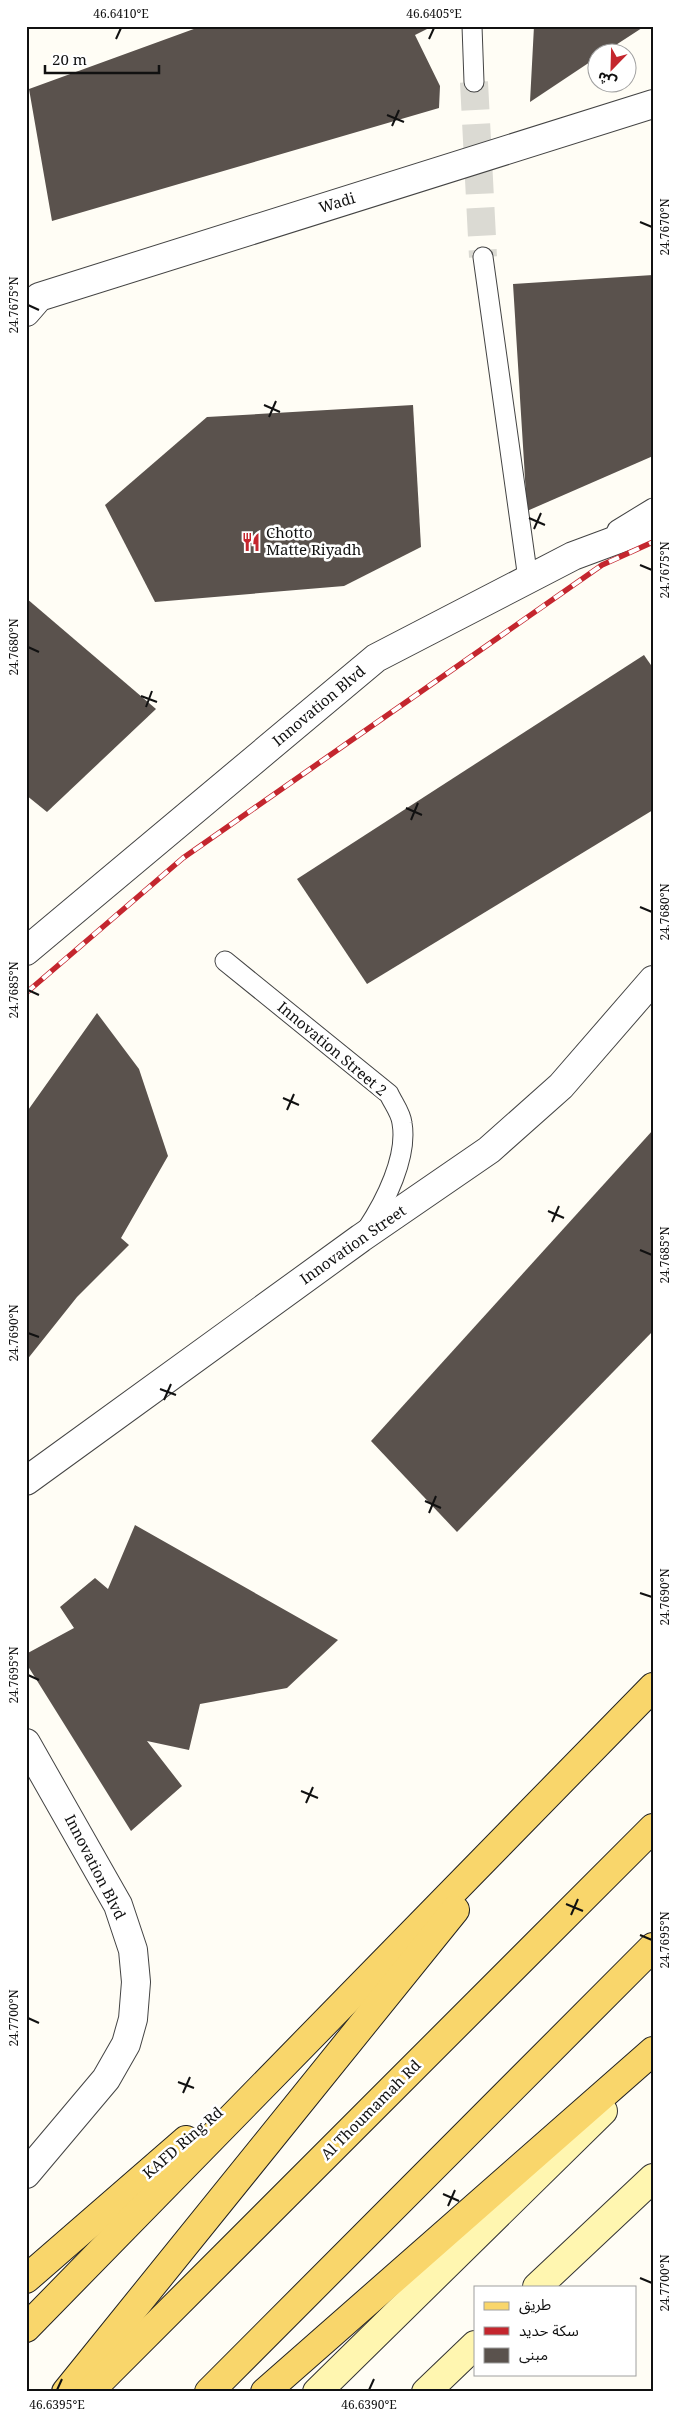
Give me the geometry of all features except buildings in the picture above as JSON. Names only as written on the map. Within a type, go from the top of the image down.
[{"type":"main road","points":[[26,2328],[646,1694]]},
{"type":"main road","points":[[66,2392],[559,1783]]},
{"type":"main road","name":"Al Thoumamah Rd","points":[[90,2392],[653,1828]]},
{"type":"main road","points":[[209,2392],[653,1947]]},
{"type":"main road","name":"KAFD Ring Rd","points":[[26,2279],[339,2006]]},
{"type":"main road","points":[[265,2392],[653,2051]]},
{"type":"main road","points":[[316,2392],[653,2062]]},
{"type":"main road","points":[[538,2286],[653,2178]]},
{"type":"main road","points":[[426,2392],[474,2346]]},
{"type":"street","name":"Wadi","points":[[26,312],[40,297],[653,104]]},
{"type":"street","name":"Innovation Blvd","points":[[26,950],[376,658],[573,556],[643,530],[653,529]]},
{"type":"street","name":"Innovation Street","points":[[26,1481],[360,1238],[490,1150],[561,1086],[653,980]]},
{"type":"street","name":"Innovation Blvd","points":[[26,1743],[118,1905],[133,1950],[136,1982],[133,2019],[126,2044],[106,2079],[26,2174]]},
{"type":"lane","points":[[472,26],[474,82]]},
{"type":"lane","points":[[483,257],[528,579]]},
{"type":"lane","points":[[573,556],[653,508]]},
{"type":"lane","name":"Innovation Street 2","points":[[225,961],[389,1094],[402,1122],[400,1158],[378,1212],[360,1238]]},
{"type":"tunnel","points":[[474,82],[483,257]]},
{"type":"railway","points":[[26,993],[183,858],[602,565],[653,542]]},
{"type":"place","name":"Chotto Matte Riyadh","points":[[251,542]]}]
